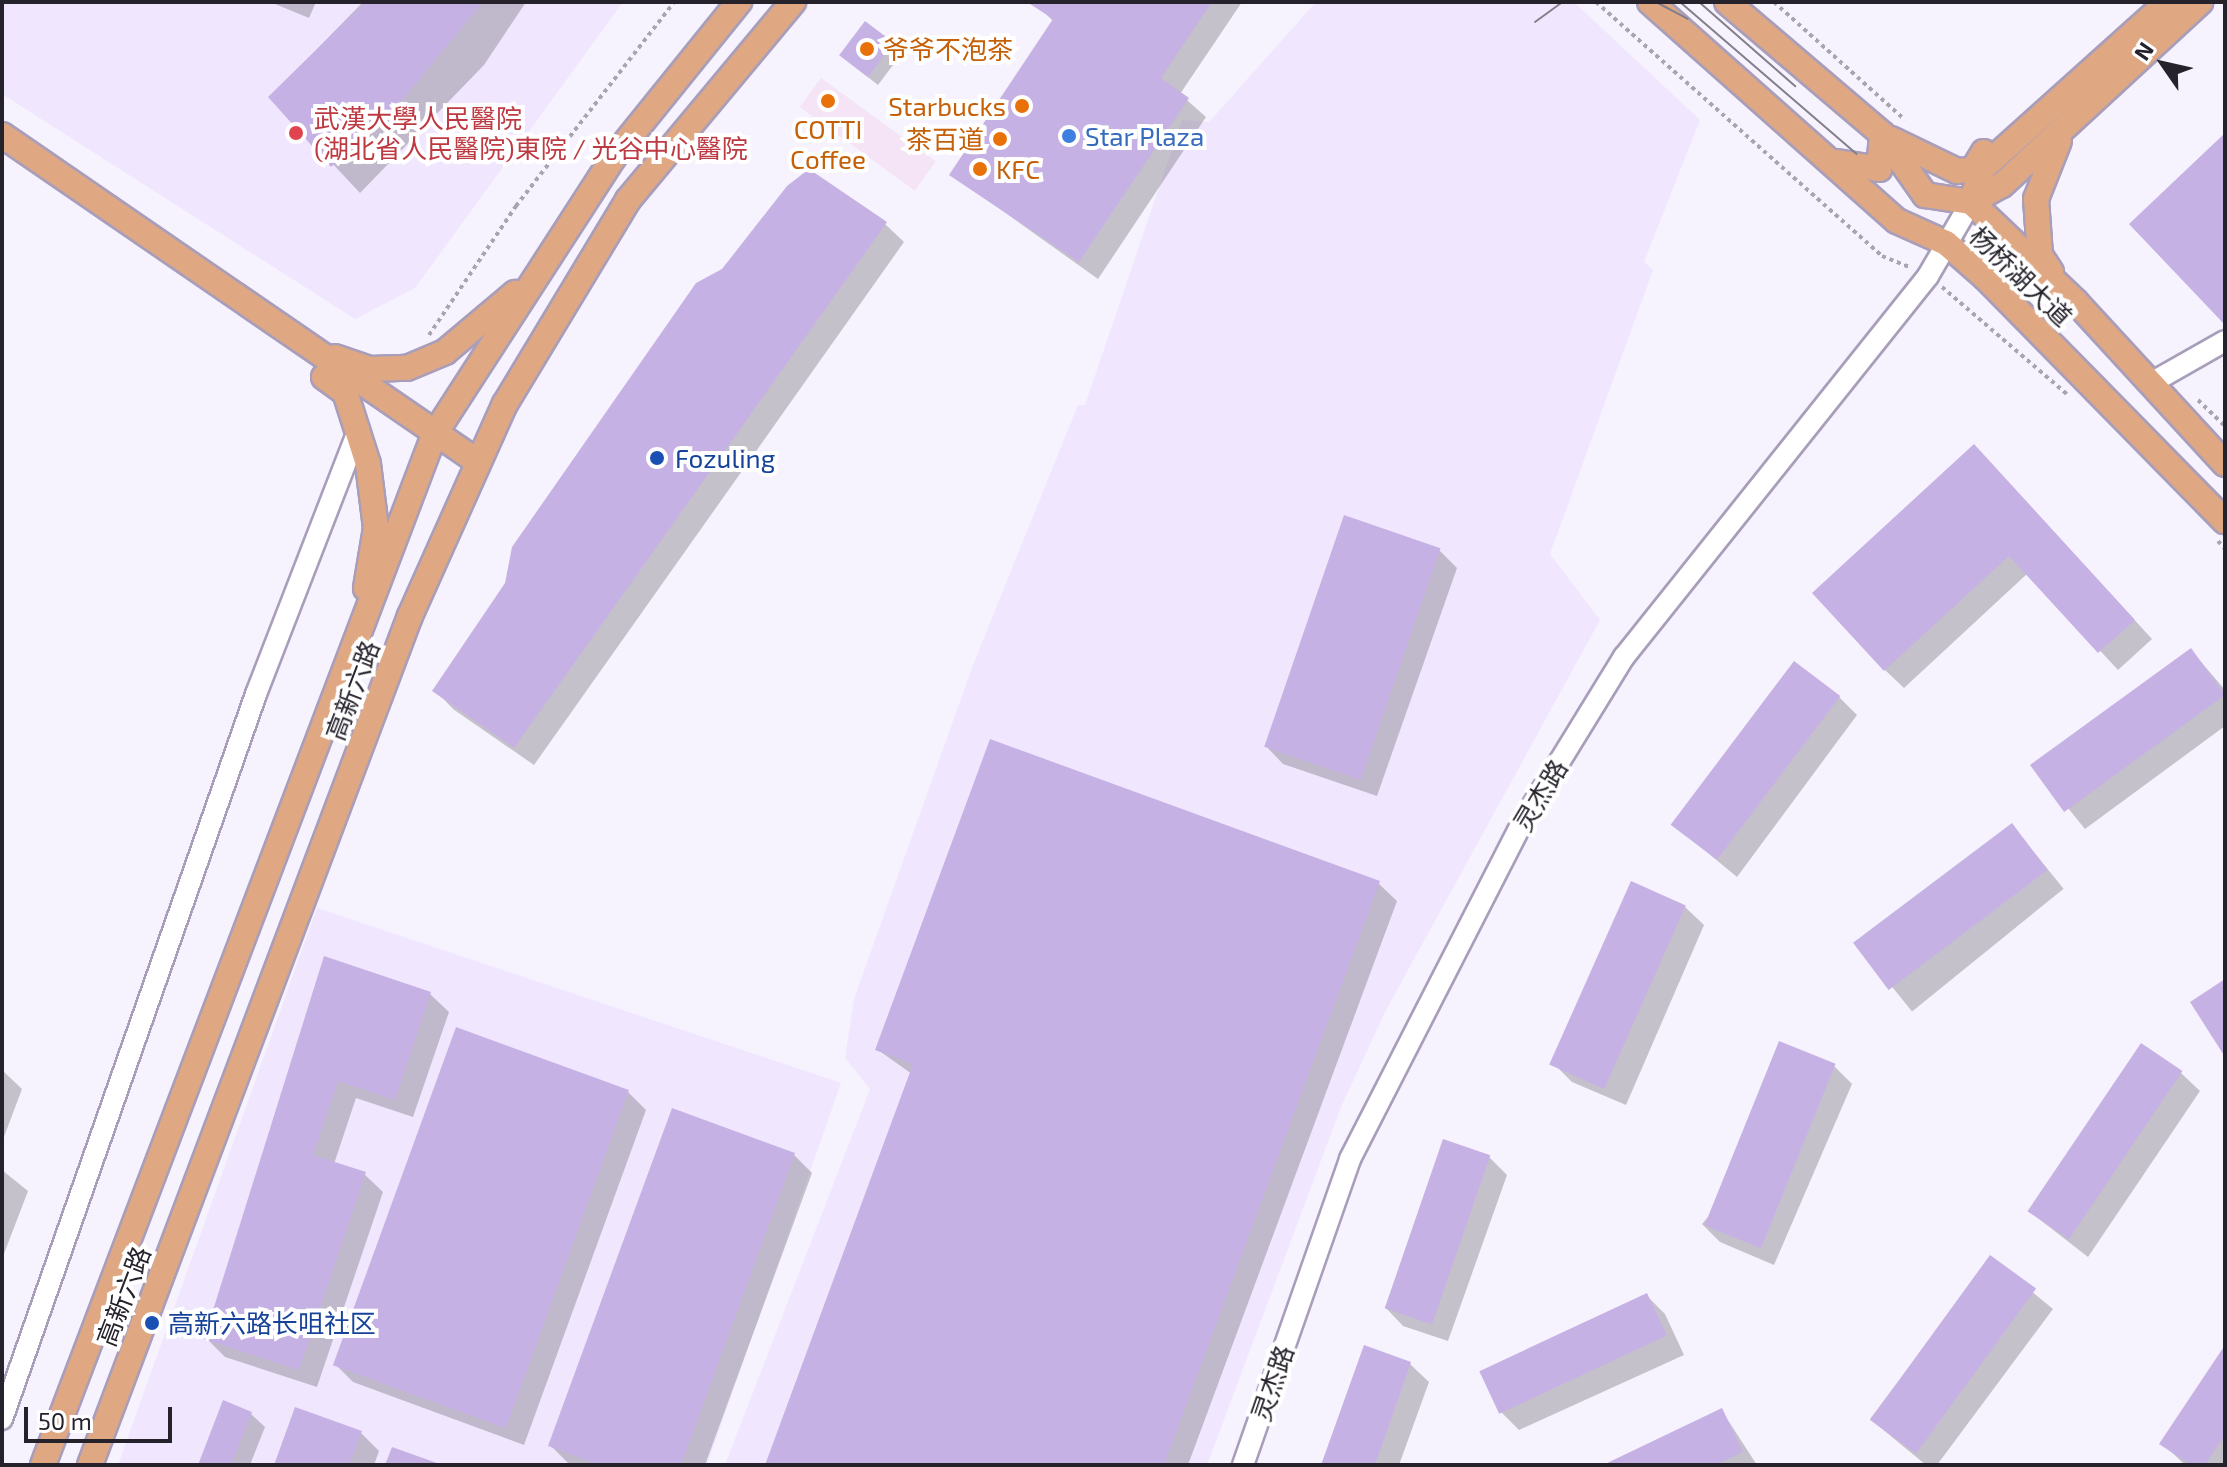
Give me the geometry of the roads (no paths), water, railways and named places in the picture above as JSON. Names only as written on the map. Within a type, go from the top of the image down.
[{"type":"main road","name":"高新六路","points":[[43,1465],[432,443],[613,158],[739,2]]},
{"type":"main road","name":"高新六路","points":[[90,1465],[410,616],[474,472],[573,283],[628,200],[793,2]]},
{"type":"main road","name":"杨桥湖大道","points":[[1650,2],[1897,221],[1946,243],[2225,521]]},
{"type":"main road","name":"杨桥湖大道","points":[[1727,2],[1882,134],[1925,195],[1971,202],[2061,288],[2225,464]]},
{"type":"main road","points":[[1971,202],[1982,169],[2168,2]]},
{"type":"main road","points":[[1971,202],[2002,185],[2200,2]]},
{"type":"main road","points":[[1882,134],[1920,158],[1973,170],[1991,142],[2061,98]]},
{"type":"main road","points":[[2061,288],[2040,255],[2036,199],[2071,121]]},
{"type":"main road","points":[[1815,150],[1869,173],[1884,158],[1882,134]]},
{"type":"main road","points":[[2,135],[300,343],[474,472]]},
{"type":"main road","points":[[2,151],[345,392],[359,429],[376,528],[359,630]]},
{"type":"main road","points":[[300,343],[370,369],[407,368],[487,322],[550,257]]},
{"type":"main road","points":[[318,373],[432,443]]},
{"type":"street","name":"灵杰路","points":[[1243,1465],[1350,1159],[1523,821],[1624,657],[1946,243],[1971,202]]},
{"type":"street","points":[[2151,383],[2225,341]]},
{"type":"street","points":[[2,1419],[256,694],[359,429]]},
{"type":"tram line","points":[[1535,22],[1563,2]]},
{"type":"tram line","points":[[1656,2],[1688,19]]},
{"type":"tram line","points":[[1680,2],[1857,154]]},
{"type":"tram line","points":[[1699,2],[1795,86]]},
{"type":"place","name":"爷爷不泡茶","points":[[867,49]]},
{"type":"place","name":"COTTI Coffee","points":[[828,101]]},
{"type":"place","name":"Starbucks","points":[[1022,106]]},
{"type":"place","name":"武漢大學人民醫院 (湖北省人民醫院)東院 / 光谷中心醫院","points":[[296,133]]},
{"type":"place","name":"Star Plaza","points":[[1069,136]]},
{"type":"place","name":"茶百道","points":[[1000,139]]},
{"type":"place","name":"KFC","points":[[980,169]]},
{"type":"place","name":"Fozuling","points":[[657,458]]},
{"type":"place","name":"高新六路长咀社区","points":[[152,1323]]}]
